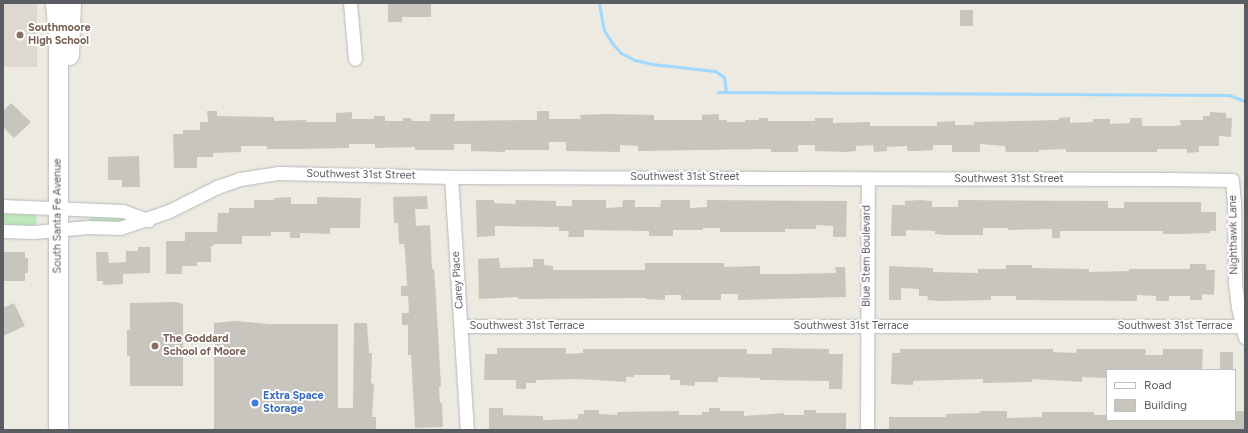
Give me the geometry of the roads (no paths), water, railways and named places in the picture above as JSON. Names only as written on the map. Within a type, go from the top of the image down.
[{"type":"main road","name":"South Santa Fe Avenue","points":[[56,3],[64,208]]},
{"type":"main road","name":"South Santa Fe Avenue","points":[[69,430],[64,208],[71,3]]},
{"type":"main road","name":"South Santa Fe Avenue","points":[[58,430],[64,229]]},
{"type":"street","points":[[350,3],[355,59]]},
{"type":"street","name":"Southwest 31st Street","points":[[3,232],[120,228],[148,220],[196,199],[217,187],[240,179],[265,175],[333,174],[451,177],[1232,180]]},
{"type":"street","name":"Carey Place","points":[[451,177],[467,430]]},
{"type":"street","name":"Blue Stem Boulevard","points":[[868,178],[868,430]]},
{"type":"street","name":"Nighthawk Lane","points":[[1232,180],[1234,202],[1235,283],[1243,331]]},
{"type":"street","points":[[3,206],[123,211],[148,220]]},
{"type":"street","name":"Southwest 31st Terrace","points":[[461,326],[868,325],[1243,331]]},
{"type":"waterway","points":[[599,3],[604,30],[612,43],[621,53],[635,60],[652,64],[715,71],[724,77],[726,92],[718,92]]},
{"type":"waterway","points":[[726,92],[1229,95],[1245,101]]},
{"type":"place","name":"Southmoore High School","points":[[20,35]]},
{"type":"place","name":"The Goddard School of Moore","points":[[155,346]]},
{"type":"place","name":"Extra Space Storage","points":[[255,403]]}]
